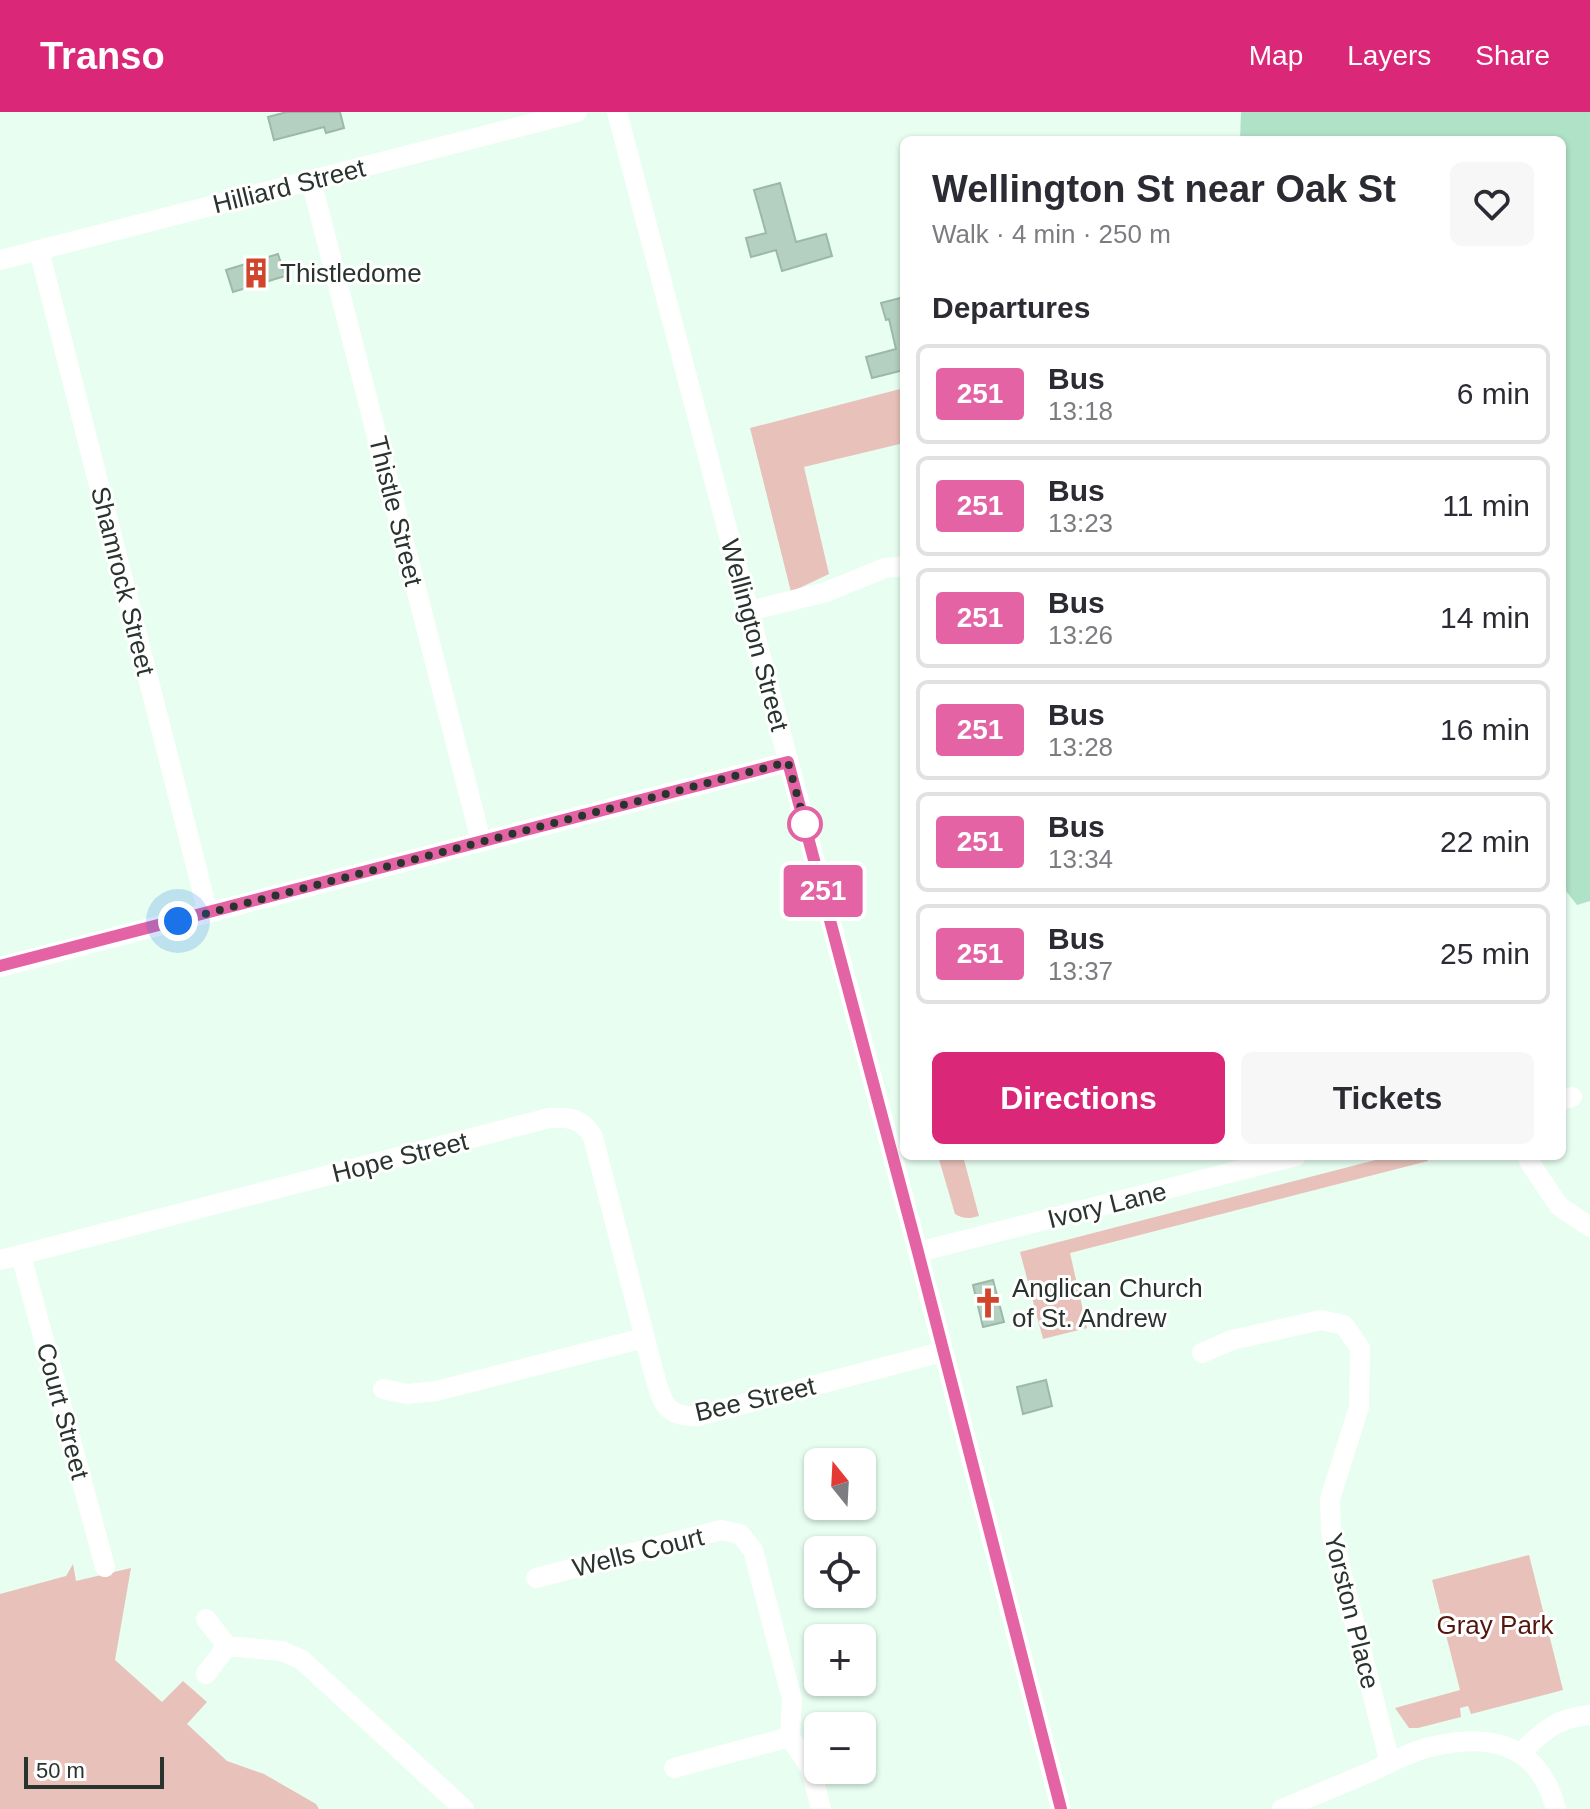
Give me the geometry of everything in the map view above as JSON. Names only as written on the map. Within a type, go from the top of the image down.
[{"type":"street","name":"Hilliard Street","points":[[0,260],[577,112]]},
{"type":"street","name":"Wellington Street","points":[[617,112],[918,1252],[1061,1809]]},
{"type":"street","name":"Thistle Street","points":[[311,180],[481,841]]},
{"type":"street","name":"Shamrock Street","points":[[39,250],[208,913]]},
{"type":"street","points":[[749,611],[826,592],[885,568],[900,566]]},
{"type":"street","points":[[0,967],[788,762]]},
{"type":"street","name":"Hope Street","points":[[0,1260],[549,1118],[566,1117],[583,1123],[593,1137],[644,1338]]},
{"type":"street","name":"Ivory Lane","points":[[918,1252],[1280,1160]]},
{"type":"street","points":[[1529,1160],[1559,1206],[1590,1227]]},
{"type":"street","name":"Court Street","points":[[21,1255],[105,1567]]},
{"type":"street","name":"Yorston Place","points":[[1202,1353],[1232,1340],[1321,1320],[1344,1325],[1360,1348],[1359,1407],[1330,1499],[1331,1531],[1390,1763]]},
{"type":"street","points":[[383,1389],[407,1394],[436,1391],[644,1338]]},
{"type":"street","name":"Bee Street","points":[[644,1338],[662,1401],[670,1410],[684,1417],[735,1407],[942,1352]]},
{"type":"street","name":"Wells Court","points":[[536,1578],[721,1530],[740,1534],[753,1550],[792,1699],[790,1737]]},
{"type":"street","points":[[206,1619],[227,1646],[282,1651],[302,1660],[464,1809]]},
{"type":"street","points":[[206,1674],[227,1646]]},
{"type":"street","points":[[1521,1753],[1541,1732],[1572,1716],[1590,1715]]},
{"type":"street","points":[[674,1768],[790,1737],[811,1769],[821,1809]]},
{"type":"street","points":[[1282,1809],[1428,1747],[1462,1741],[1486,1741],[1521,1753],[1535,1765],[1551,1791],[1556,1809]]},
{"type":"green space","points":[[900,389],[900,444],[804,467],[829,574],[791,592],[750,428]]},
{"type":"green space","points":[[939,1160],[964,1160],[979,1216],[966,1218],[955,1214]]},
{"type":"green space","points":[[1376,1160],[1428,1161],[1070,1253],[1087,1328],[1043,1339],[1020,1252]]},
{"type":"green space","name":"Gray Park","points":[[1529,1555],[1563,1690],[1471,1714],[1468,1706],[1460,1708],[1461,1717],[1409,1728],[1395,1708],[1460,1690],[1432,1580]]},
{"type":"green space","points":[[73,1564],[76,1581],[131,1568],[115,1660],[162,1702],[183,1681],[207,1702],[187,1724],[227,1761],[264,1774],[316,1804],[319,1809],[0,1809],[0,1594],[66,1576]]},
{"type":"shaded area","points":[[1241,112],[1590,112],[1590,901],[1577,905],[1566,891],[1566,136],[1240,136]]},
{"type":"building","points":[[287,112],[340,112],[344,128],[326,133],[324,127],[274,140],[268,117]]},
{"type":"building","points":[[780,183],[796,242],[826,234],[832,256],[782,271],[776,250],[751,257],[746,238],[766,233],[754,190]]},
{"type":"building","name":"Thistledome","points":[[278,254],[285,276],[233,292],[226,270]]},
{"type":"building","points":[[900,298],[900,371],[872,378],[866,357],[896,349],[889,319],[886,320],[881,303]]},
{"type":"building","name":"Anglican Church of St. Andrew","points":[[993,1280],[1004,1322],[983,1327],[973,1285]]},
{"type":"building","points":[[1046,1380],[1052,1406],[1023,1414],[1017,1387]]},
{"type":"bus line","name":"251","points":[[0,966],[788,762],[1061,1809]]},
{"type":"place","name":"Thistledome","points":[[256,273]]},
{"type":"place","name":"Anglican Church of St. Andrew","points":[[988,1303]]},
{"type":"route","points":[[178,921],[788,762],[805,824]]}]
